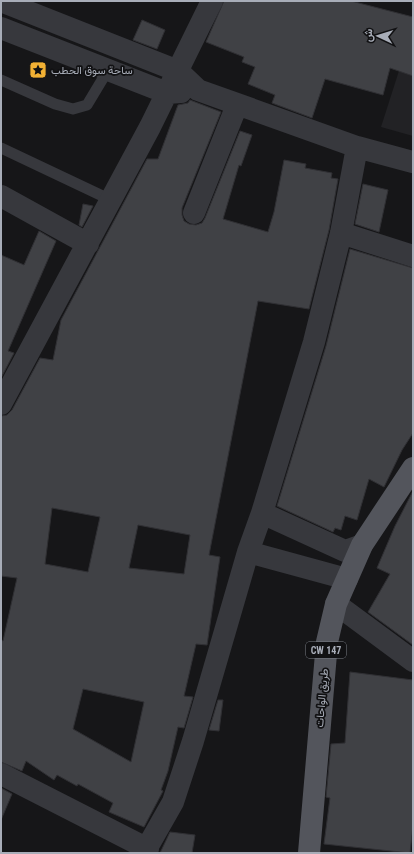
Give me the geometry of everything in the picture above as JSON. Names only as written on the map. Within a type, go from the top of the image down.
[{"type":"main road","name":"طريق الواحات","points":[[309,853],[327,642],[336,604],[362,545],[413,468]]},
{"type":"street","points":[[1,1],[178,71],[198,90],[357,147],[413,162]]},
{"type":"street","points":[[1,404],[88,244],[167,93],[212,1]]},
{"type":"street","points":[[1,28],[167,93],[198,90]]},
{"type":"street","points":[[194,213],[237,105]]},
{"type":"street","points":[[1,774],[146,851],[173,802],[193,741],[248,552],[262,513],[321,319],[341,233],[357,147]]},
{"type":"street","points":[[1,196],[88,244]]},
{"type":"street","points":[[341,233],[413,256]]},
{"type":"street","points":[[262,513],[345,551],[362,545]]},
{"type":"street","points":[[248,552],[347,579]]},
{"type":"street","points":[[336,604],[413,661]]},
{"type":"lane","points":[[1,80],[55,104],[73,109],[87,105],[108,70]]},
{"type":"lane","points":[[1,148],[111,200]]},
{"type":"shaded area","points":[[413,27],[413,136],[381,127]]},
{"type":"building","points":[[224,1],[351,1],[413,17],[413,76],[390,68],[383,95],[325,79],[312,118],[272,103],[275,95],[248,84],[255,67],[242,62],[244,57],[206,42]]},
{"type":"building","points":[[142,20],[165,30],[157,49],[133,40]]},
{"type":"building","points":[[190,100],[221,112],[182,208],[184,221],[189,224],[196,225],[202,223],[205,218],[240,131],[252,135],[241,166],[239,165],[223,219],[268,232],[274,212],[284,160],[306,164],[305,168],[332,173],[331,178],[338,179],[329,230],[309,309],[258,301],[209,555],[220,557],[207,645],[196,644],[184,696],[193,697],[184,728],[178,727],[168,771],[161,790],[163,791],[144,827],[109,812],[113,803],[78,784],[77,786],[57,775],[54,780],[26,761],[22,771],[1,762],[1,640],[3,641],[17,578],[1,576],[1,416],[7,415],[12,410],[40,358],[53,360],[61,320],[147,159],[158,159],[178,105],[188,103]],"holes":[[[52,508],[100,517],[88,572],[45,564]],[[138,525],[190,535],[184,574],[129,568]],[[83,689],[144,702],[131,762],[73,729]]]},
{"type":"building","points":[[363,184],[388,190],[379,232],[355,224]]},
{"type":"building","points":[[83,204],[93,206],[82,227],[79,225]]},
{"type":"building","points":[[39,231],[56,241],[8,351],[14,353],[1,378],[1,255],[24,265]]},
{"type":"building","points":[[350,249],[413,268],[413,433],[402,450],[384,487],[369,479],[357,520],[345,516],[341,530],[335,528],[333,532],[277,506],[326,346]]},
{"type":"building","points":[[413,491],[413,645],[368,612],[390,574],[377,568],[395,526]]},
{"type":"building","points":[[350,672],[413,680],[413,825],[410,853],[324,844],[330,798],[326,797],[331,744],[345,743]]},
{"type":"building","points":[[218,700],[223,700],[219,731],[209,730]]},
{"type":"building","points":[[1,788],[12,794],[1,820]]},
{"type":"building","points":[[170,832],[195,835],[192,853],[160,853]]},
{"type":"place","name":"ساحة سوق الحطب","points":[[38,70]]}]
